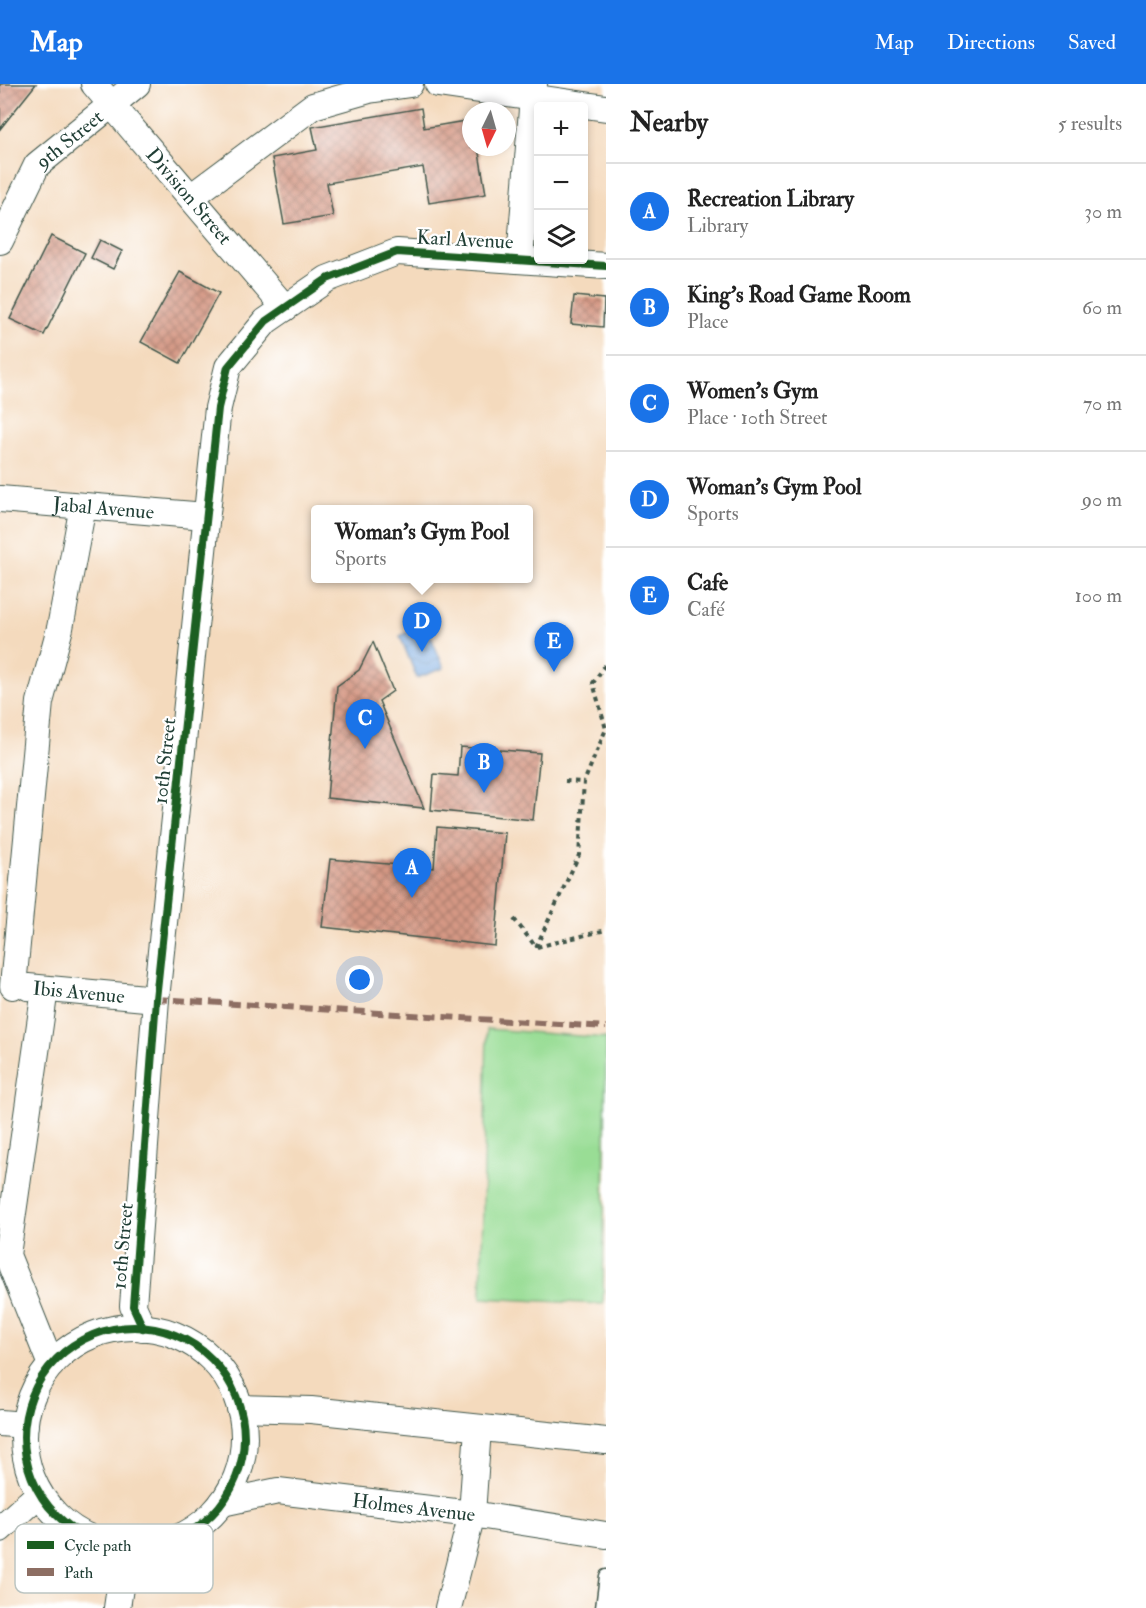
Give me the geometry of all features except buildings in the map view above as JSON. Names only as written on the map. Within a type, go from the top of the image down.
[{"type":"street","name":"Division Street","points":[[94,84],[285,308]]},
{"type":"street","name":"9th Street","points":[[0,242],[37,165],[137,84]]},
{"type":"street","points":[[191,197],[313,106],[369,90],[410,84]]},
{"type":"street","points":[[438,84],[533,91],[606,108]]},
{"type":"street","points":[[520,259],[533,91]]},
{"type":"street","name":"Karl Avenue","points":[[362,267],[397,252],[606,266]]},
{"type":"street","name":"10th Street","points":[[143,1329],[133,1306],[156,999],[218,408],[228,367],[266,321],[327,279],[362,267]]},
{"type":"street","name":"Jabal Avenue","points":[[0,499],[206,516]]},
{"type":"street","points":[[7,986],[40,702],[60,628],[83,506]]},
{"type":"street","name":"Ibis Avenue","points":[[7,986],[156,999]]},
{"type":"street","points":[[45,989],[7,1255],[51,1365]]},
{"type":"street","points":[[67,1524],[39,1494],[12,1424],[51,1365],[77,1343],[109,1330],[143,1329],[177,1336],[206,1355],[228,1381],[240,1408],[243,1430],[240,1464],[222,1503],[199,1524]]},
{"type":"street","points":[[240,1408],[311,1410],[606,1441]]},
{"type":"street","points":[[448,1608],[472,1514],[478,1428]]},
{"type":"street","name":"Holmes Avenue","points":[[222,1503],[278,1491],[472,1514],[606,1535]]},
{"type":"street","points":[[0,1529],[39,1494]]},
{"type":"street","points":[[117,1608],[119,1593]]},
{"type":"lane","points":[[602,1608],[606,1576]]},
{"type":"path","points":[[536,947],[579,855],[584,782],[606,729],[593,683],[606,664]]},
{"type":"path","points":[[565,781],[584,782]]},
{"type":"path","points":[[514,919],[536,947]]},
{"type":"path","points":[[536,947],[606,930]]},
{"type":"green space","points":[[487,1029],[606,1038],[603,1304],[481,1298]]},
{"type":"water","points":[[425,622],[444,668],[417,678],[400,636]]},
{"type":"marked path","points":[[156,999],[606,1027]]},
{"type":"cycle path","points":[[143,1328],[133,1306],[156,999],[218,408],[228,367],[266,321],[327,279],[397,252],[606,266]]},
{"type":"cycle path","points":[[68,1524],[49,1506],[37,1489],[29,1469],[24,1437],[29,1405],[37,1385],[49,1368],[65,1352],[82,1340],[102,1332],[134,1327],[166,1332],[186,1340],[203,1352],[219,1368],[231,1385],[239,1405],[244,1437]]},
{"type":"cycle path","points":[[200,1524],[219,1506],[231,1489],[239,1469],[244,1437]]},
{"type":"place","name":"Woman's Gym Pool","points":[[422,652]]},
{"type":"place","name":"Cafe","points":[[554,672]]},
{"type":"place","name":"Women's Gym","points":[[365,749]]},
{"type":"place","name":"King's Road Game Room","points":[[484,793]]},
{"type":"place","name":"Recreation Library","points":[[412,898]]}]
